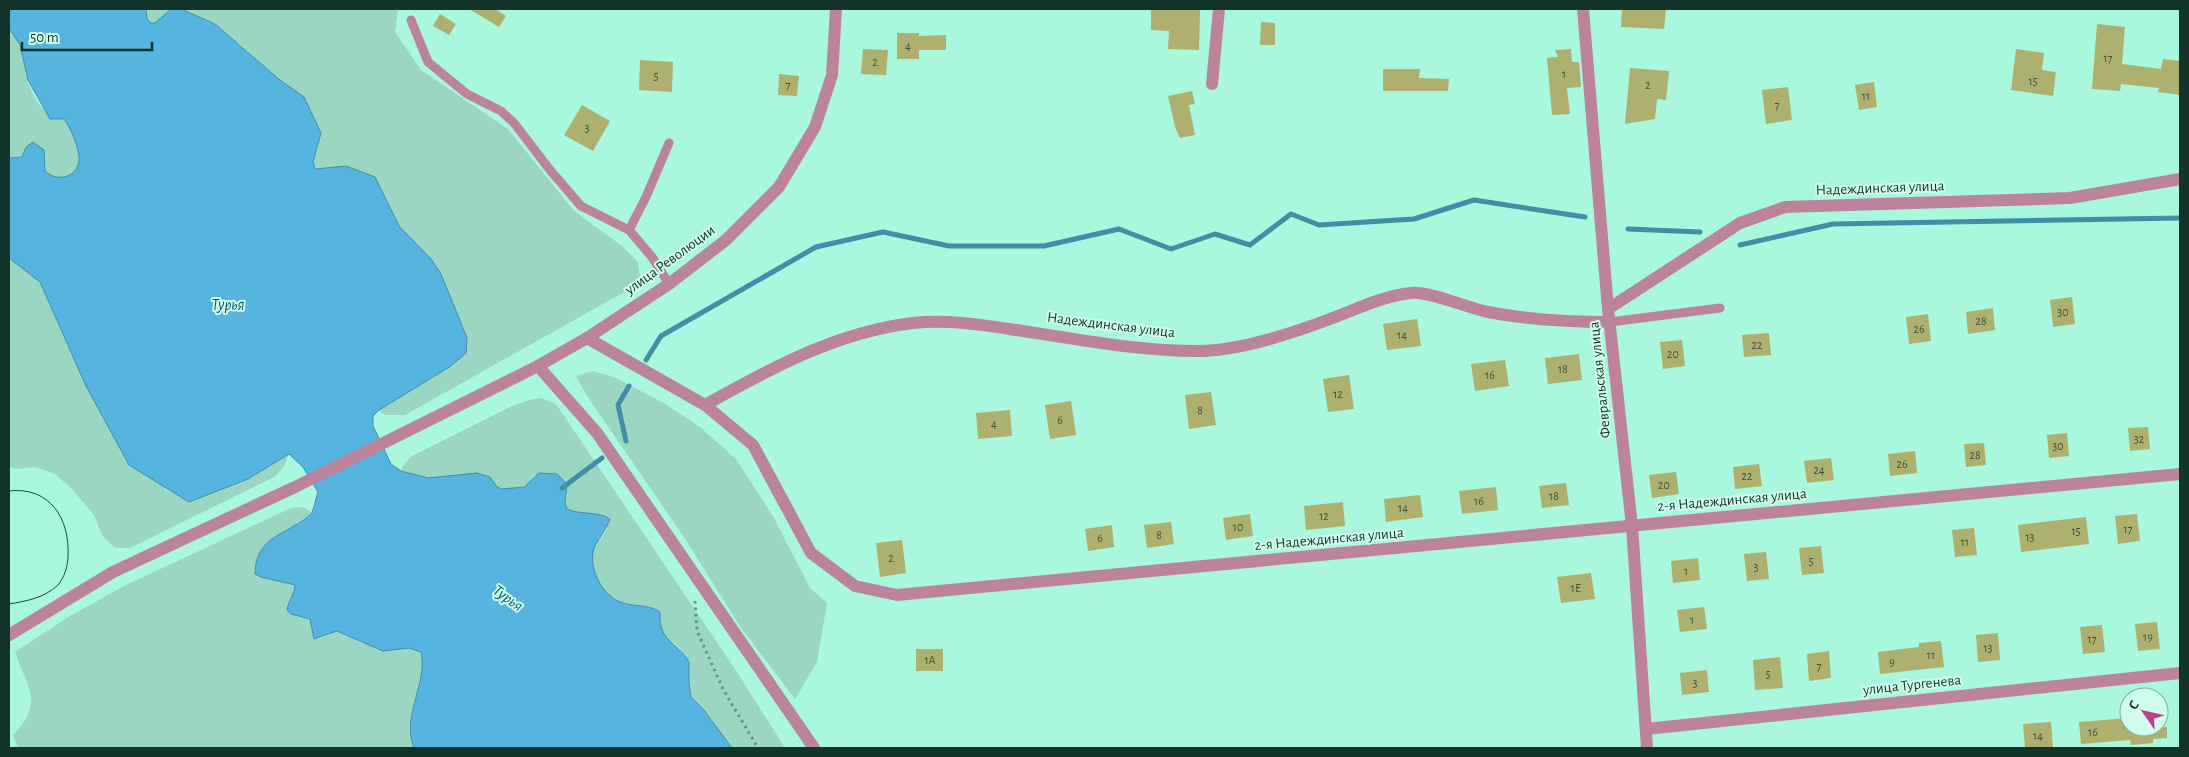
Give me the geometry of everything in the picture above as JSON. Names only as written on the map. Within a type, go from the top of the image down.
[{"type":"street","name":"улица Революции","points":[[9,635],[113,572],[296,487],[538,366],[587,338],[669,284],[726,240],[779,187],[815,127],[832,75],[836,9]]},
{"type":"street","points":[[1212,84],[1219,9]]},
{"type":"street","name":"Февральская улица","points":[[1583,9],[1609,316],[1632,526],[1647,748]]},
{"type":"street","name":"Надеждинская улица","points":[[705,405],[773,367],[824,345],[865,331],[915,322],[978,324],[1145,349],[1201,351],[1245,344],[1271,337],[1314,325],[1390,296],[1414,292],[1486,312],[1558,322],[1609,316],[1740,223],[1785,207],[2070,198],[2180,179]]},
{"type":"street","name":"2-я Надеждинская улица","points":[[587,338],[705,405],[753,445],[811,553],[854,586],[897,596],[2180,474]]},
{"type":"street","points":[[538,366],[596,433],[814,748]]},
{"type":"street","name":"улица Тургенева","points":[[1646,729],[2180,673]]},
{"type":"lane","points":[[411,20],[428,62],[467,94],[501,110],[514,123],[550,170],[581,206],[629,230],[652,257],[669,284]]},
{"type":"lane","points":[[629,230],[669,142]]},
{"type":"lane","points":[[1609,316],[1720,308]]},
{"type":"path","points":[[702,587],[695,598],[697,631],[723,689],[758,748]]},
{"type":"green space","points":[[146,9],[173,9],[155,23],[150,23],[147,18]]},
{"type":"green space","points":[[181,9],[398,9],[395,32],[421,70],[508,129],[574,211],[622,246],[638,262],[640,276],[633,287],[405,415],[385,415],[379,410],[451,366],[431,259],[399,226],[375,177],[346,166],[315,169],[313,162],[321,133],[304,97],[280,80],[242,46]]},
{"type":"green space","points":[[9,28],[17,39],[27,78],[37,101],[54,120],[64,119],[77,146],[79,162],[73,173],[68,176],[56,177],[45,171],[44,150],[26,147],[22,157],[9,158]]},
{"type":"green space","points":[[9,258],[40,282],[86,386],[129,465],[158,481],[236,483],[248,479],[289,454],[284,466],[276,476],[130,548],[115,548],[102,535],[94,515],[71,488],[55,474],[35,467],[14,469],[9,466]]},
{"type":"green space","points":[[593,371],[616,378],[662,402],[700,427],[736,459],[774,518],[810,588],[827,603],[817,662],[795,699],[741,628],[684,537],[587,396],[576,376]]},
{"type":"green space","points":[[541,398],[556,404],[735,669],[785,748],[732,748],[709,715],[691,697],[687,661],[681,649],[668,638],[662,629],[660,612],[655,609],[616,601],[605,591],[594,571],[592,557],[596,546],[607,529],[605,516],[577,513],[567,509],[565,504],[567,493],[534,475],[523,486],[503,489],[497,487],[490,477],[428,478],[401,471],[412,456],[512,406]]},
{"type":"green space","points":[[303,507],[312,513],[262,549],[255,565],[261,577],[295,585],[295,591],[288,603],[291,614],[310,619],[313,623],[313,635],[319,639],[337,631],[383,651],[409,648],[421,652],[421,676],[411,724],[414,748],[18,748],[13,735],[23,724],[31,704],[28,686],[15,652],[70,616],[124,586],[291,508]]},
{"type":"water","name":"Турья","points":[[9,9],[146,9],[147,18],[150,23],[155,23],[171,9],[181,9],[215,24],[280,80],[304,97],[321,133],[313,162],[315,169],[346,166],[375,177],[399,226],[431,259],[441,274],[467,338],[466,353],[451,366],[379,410],[373,416],[373,426],[391,464],[401,471],[428,478],[477,473],[490,477],[497,487],[502,489],[524,487],[539,473],[557,474],[567,484],[565,504],[567,509],[600,515],[610,519],[595,546],[593,554],[595,572],[603,588],[609,595],[623,603],[651,608],[660,612],[660,622],[665,636],[689,662],[691,697],[704,710],[732,748],[414,748],[411,724],[421,676],[421,652],[409,648],[383,651],[337,631],[314,639],[310,619],[291,614],[287,610],[295,585],[255,574],[257,561],[267,543],[312,513],[318,492],[303,467],[289,454],[248,479],[189,502],[129,465],[86,386],[40,282],[9,258],[9,158],[22,157],[26,147],[33,142],[44,150],[45,171],[56,177],[62,177],[73,173],[79,162],[79,155],[67,123],[64,119],[50,119],[28,80],[20,45],[9,28]]},
{"type":"building","points":[[469,9],[495,9],[506,16],[499,27]]},
{"type":"building","points":[[1151,9],[1200,9],[1199,50],[1168,49],[1169,31],[1151,30]]},
{"type":"building","points":[[1622,9],[1666,9],[1664,29],[1621,27]]},
{"type":"building","points":[[440,14],[456,24],[449,35],[433,26]]},
{"type":"building","points":[[1261,22],[1275,23],[1275,45],[1260,45]]},
{"type":"building","points":[[2097,24],[2125,27],[2122,64],[2161,69],[2163,59],[2180,61],[2180,95],[2158,92],[2159,88],[2121,84],[2120,91],[2092,89]]},
{"type":"building","points":[[897,33],[919,33],[919,36],[946,35],[946,50],[919,50],[919,59],[897,59]]},
{"type":"building","points":[[863,49],[888,50],[886,75],[861,74]]},
{"type":"building","points":[[1571,49],[1572,62],[1579,62],[1581,87],[1567,88],[1570,114],[1552,115],[1547,58],[1558,57],[1555,50]]},
{"type":"building","points":[[2016,49],[2044,53],[2042,70],[2056,72],[2053,96],[2011,90]]},
{"type":"building","points":[[640,60],[673,62],[672,92],[639,90]]},
{"type":"building","points":[[1630,68],[1669,71],[1666,100],[1657,99],[1655,119],[1625,124]]},
{"type":"building","points":[[1383,69],[1420,69],[1419,78],[1449,79],[1448,91],[1383,91]]},
{"type":"building","points":[[779,74],[799,76],[797,96],[778,95]]},
{"type":"building","points":[[1874,82],[1877,107],[1859,110],[1855,85]]},
{"type":"building","points":[[1788,87],[1792,120],[1766,124],[1762,90]]},
{"type":"building","points":[[1192,91],[1195,104],[1189,105],[1195,135],[1180,138],[1175,127],[1168,96]]},
{"type":"building","points":[[582,105],[610,121],[593,151],[564,135]]},
{"type":"building","points":[[2072,297],[2075,324],[2053,327],[2050,300]]},
{"type":"building","points":[[1993,308],[1995,330],[1968,334],[1966,312]]},
{"type":"building","points":[[1928,314],[1931,341],[1909,344],[1906,317]]},
{"type":"building","points":[[1417,319],[1421,346],[1387,350],[1383,324]]},
{"type":"building","points":[[1769,333],[1771,355],[1744,357],[1742,335]]},
{"type":"building","points":[[1682,340],[1685,366],[1663,369],[1660,342]]},
{"type":"building","points":[[1579,354],[1582,380],[1548,384],[1545,358]]},
{"type":"building","points":[[1505,360],[1509,386],[1475,391],[1471,364]]},
{"type":"building","points":[[1349,375],[1354,409],[1328,412],[1323,379]]},
{"type":"building","points":[[1211,392],[1216,425],[1189,429],[1185,395]]},
{"type":"building","points":[[1071,401],[1076,435],[1050,439],[1045,405]]},
{"type":"building","points":[[1010,410],[1012,436],[978,439],[976,413]]},
{"type":"building","points":[[2148,427],[2150,449],[2130,451],[2128,428]]},
{"type":"building","points":[[2067,433],[2069,456],[2049,458],[2047,435]]},
{"type":"building","points":[[1984,443],[1986,465],[1966,467],[1964,444]]},
{"type":"building","points":[[1915,451],[1917,473],[1890,476],[1888,454]]},
{"type":"building","points":[[1831,458],[1834,480],[1807,483],[1804,461]]},
{"type":"building","points":[[1759,464],[1762,486],[1735,489],[1733,467]]},
{"type":"building","points":[[1676,472],[1679,494],[1652,498],[1649,475]]},
{"type":"building","points":[[1566,483],[1569,505],[1542,508],[1539,486]]},
{"type":"building","points":[[1496,487],[1498,510],[1462,514],[1459,491]]},
{"type":"building","points":[[1420,495],[1423,517],[1386,522],[1384,499]]},
{"type":"building","points":[[1343,502],[1345,526],[1306,530],[1304,506]]},
{"type":"building","points":[[1250,514],[1253,536],[1226,540],[1223,518]]},
{"type":"building","points":[[2137,514],[2140,541],[2118,544],[2115,516]]},
{"type":"building","points":[[2086,517],[2089,544],[2021,552],[2018,525]]},
{"type":"building","points":[[1171,522],[1174,544],[1147,548],[1144,525]]},
{"type":"building","points":[[1112,525],[1114,547],[1088,551],[1085,529]]},
{"type":"building","points":[[1974,528],[1977,555],[1955,557],[1952,530]]},
{"type":"building","points":[[902,540],[906,573],[880,577],[876,543]]},
{"type":"building","points":[[1821,546],[1824,573],[1802,575],[1799,548]]},
{"type":"building","points":[[1766,552],[1769,579],[1747,581],[1744,554]]},
{"type":"building","points":[[1698,558],[1700,580],[1673,583],[1671,561]]},
{"type":"building","points":[[1591,573],[1595,599],[1561,603],[1557,577]]},
{"type":"building","points":[[1704,607],[1707,629],[1680,632],[1677,610]]},
{"type":"building","points":[[2157,622],[2160,649],[2138,651],[2135,624]]},
{"type":"building","points":[[2102,625],[2105,652],[2083,654],[2080,627]]},
{"type":"building","points":[[1998,633],[2000,660],[1978,662],[1976,635]]},
{"type":"building","points":[[1941,641],[1944,667],[1880,674],[1878,652],[1919,647],[1919,643]]},
{"type":"building","points":[[916,649],[943,649],[943,671],[916,671]]},
{"type":"building","points":[[1829,651],[1831,678],[1809,681],[1807,654]]},
{"type":"building","points":[[1780,657],[1783,688],[1755,690],[1753,660]]},
{"type":"building","points":[[1707,670],[1709,692],[1682,695],[1680,673]]},
{"type":"building","points":[[2119,719],[2119,737],[2167,738],[2153,739],[2153,743],[2131,745],[2130,740],[2081,744],[2079,722]]},
{"type":"building","points":[[2051,722],[2053,748],[2025,748],[2023,724]]},
{"type":"waterway","points":[[646,360],[661,336],[816,247],[883,232],[949,246],[1044,246],[1119,229],[1171,249],[1215,234],[1250,245],[1291,214],[1319,225],[1414,219],[1474,200],[1585,217]]},
{"type":"waterway","points":[[1740,245],[1833,224],[2180,218]]},
{"type":"waterway","points":[[1628,229],[1700,232]]},
{"type":"waterway","points":[[626,441],[618,405],[629,386]]},
{"type":"waterway","points":[[562,488],[602,458]]},
{"type":"tram line","points":[[9,491],[23,491],[36,494],[46,500],[55,508],[61,518],[68,542],[67,564],[64,575],[58,585],[47,593],[35,598],[9,604]]}]
